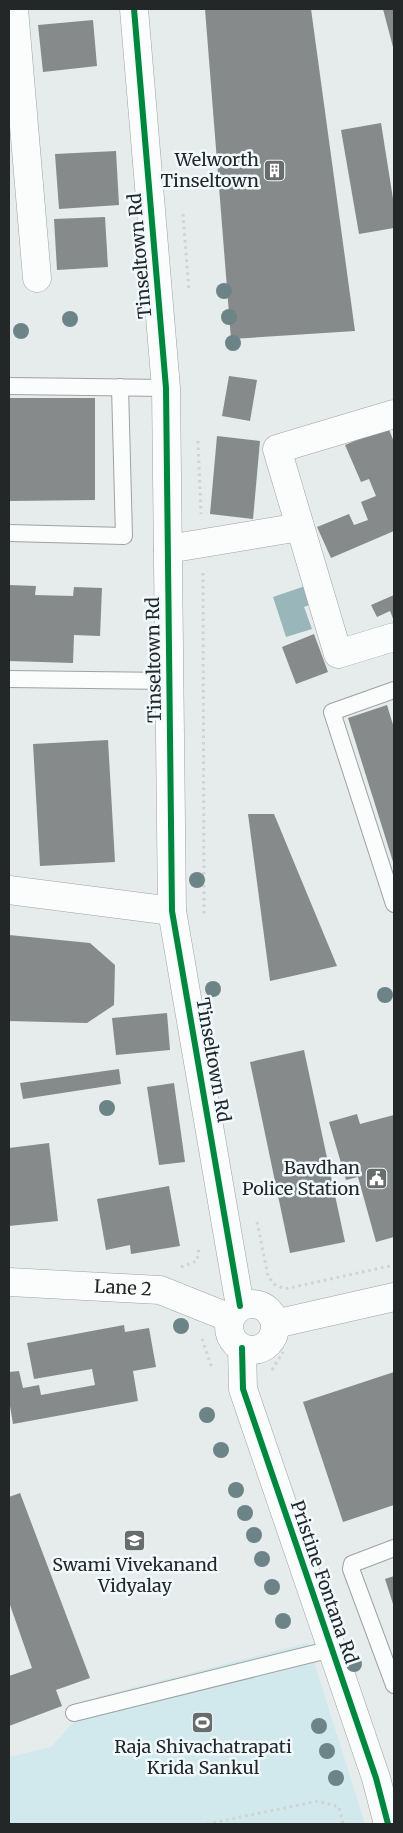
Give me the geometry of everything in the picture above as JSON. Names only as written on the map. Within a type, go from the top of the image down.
[{"type":"street","name":"Tinseltown Rd","points":[[134,9],[166,388],[172,911],[235,1312]]},
{"type":"street","points":[[12,14],[37,278]]},
{"type":"street","points":[[394,414],[276,449],[338,654],[394,637]]},
{"type":"street","points":[[168,549],[300,527]]},
{"type":"street","points":[[9,890],[172,911]]},
{"type":"street","name":"Lane 2","points":[[9,1282],[160,1290],[235,1312]]},
{"type":"street","points":[[281,1334],[269,1310],[262,1306],[248,1304],[235,1312],[229,1334],[242,1348],[253,1350],[261,1348],[272,1338],[281,1334],[394,1297]]},
{"type":"street","name":"Pristine Fontana Rd","points":[[242,1348],[243,1389],[376,1778],[388,1824]]},
{"type":"lane","points":[[9,386],[166,388]]},
{"type":"lane","points":[[9,533],[124,536],[120,387]]},
{"type":"lane","points":[[9,678],[170,681]]},
{"type":"lane","points":[[394,690],[332,712],[394,904]]},
{"type":"lane","points":[[394,1548],[352,1564],[351,1569],[394,1684]]},
{"type":"lane","points":[[74,1713],[332,1649]]},
{"type":"path","points":[[183,214],[190,301]]},
{"type":"path","points":[[198,434],[204,610],[204,916]]},
{"type":"path","points":[[256,1218],[268,1276],[274,1284],[285,1289],[394,1265]]},
{"type":"path","points":[[271,1372],[281,1334]]},
{"type":"path","points":[[201,1337],[214,1373]]},
{"type":"path","points":[[207,1824],[318,1802],[339,1807],[343,1824]]},
{"type":"shaded area","points":[[308,585],[314,603],[304,607],[312,629],[286,637],[273,597]]},
{"type":"shaded area","name":"Raja Shivachatrapati Krida Sankul","points":[[308,1643],[365,1824],[9,1824],[9,1757],[51,1747],[97,1697]]},
{"type":"building","name":"Welworth Tinseltown","points":[[205,9],[311,9],[355,331],[231,339]]},
{"type":"building","points":[[383,9],[394,9],[394,51]]},
{"type":"building","points":[[93,20],[97,66],[43,72],[38,25]]},
{"type":"building","points":[[381,123],[394,205],[394,228],[359,234],[341,130]]},
{"type":"building","points":[[116,151],[119,205],[59,209],[55,154]]},
{"type":"building","points":[[105,217],[108,267],[57,270],[54,219]]},
{"type":"building","points":[[229,376],[257,380],[250,421],[222,416]]},
{"type":"building","points":[[9,398],[95,398],[95,500],[9,501]]},
{"type":"building","points":[[388,427],[394,442],[394,531],[331,558],[317,527],[349,514],[354,525],[368,520],[361,502],[376,496],[369,479],[361,482],[345,445]]},
{"type":"building","points":[[217,436],[260,441],[253,519],[210,514]]},
{"type":"building","points":[[9,585],[36,586],[35,595],[73,596],[74,587],[102,588],[100,636],[74,635],[73,663],[9,661]]},
{"type":"building","points":[[394,595],[394,621],[390,611],[377,617],[371,605]]},
{"type":"building","points":[[314,634],[328,672],[296,684],[282,647]]},
{"type":"building","points":[[387,705],[394,728],[394,865],[348,718]]},
{"type":"building","points":[[108,740],[115,862],[40,866],[33,744]]},
{"type":"building","points":[[248,814],[274,814],[337,966],[270,981]]},
{"type":"building","points":[[9,935],[90,943],[115,965],[114,1005],[87,1023],[9,1021]]},
{"type":"building","points":[[167,1013],[170,1050],[116,1055],[112,1018]]},
{"type":"building","points":[[304,1050],[345,1242],[290,1253],[250,1062]]},
{"type":"building","points":[[119,1069],[121,1084],[23,1099],[20,1083]]},
{"type":"building","points":[[174,1083],[185,1162],[159,1165],[147,1087]]},
{"type":"building","name":"Bavdhan Police Station","points":[[357,1114],[360,1124],[394,1115],[394,1237],[376,1242],[358,1177],[346,1180],[329,1122]]},
{"type":"building","points":[[49,1143],[58,1221],[9,1226],[9,1148]]},
{"type":"building","points":[[169,1186],[180,1246],[131,1254],[130,1245],[106,1250],[97,1199]]},
{"type":"building","points":[[124,1325],[125,1332],[149,1328],[156,1367],[133,1371],[138,1401],[13,1424],[9,1400],[9,1372],[19,1371],[23,1388],[39,1385],[41,1395],[95,1385],[92,1369],[34,1379],[27,1343]]},
{"type":"building","points":[[394,1372],[394,1505],[343,1522],[303,1402]]},
{"type":"building","points":[[20,1493],[90,1678],[56,1690],[62,1706],[9,1726],[9,1676],[32,1668],[9,1602],[9,1497]]},
{"type":"building","points":[[394,1576],[394,1607],[385,1579]]},
{"type":"cycle path","points":[[134,9],[166,388],[172,911],[240,1306]]},
{"type":"cycle path","points":[[242,1348],[243,1389],[376,1778],[388,1824]]},
{"type":"place","name":"Welworth Tinseltown","points":[[275,170]]},
{"type":"place","name":"Bavdhan Police Station","points":[[376,1178]]},
{"type":"place","name":"Swami Vivekanand Vidyalay","points":[[135,1540]]},
{"type":"place","name":"Raja Shivachatrapati Krida Sankul","points":[[203,1722]]}]
